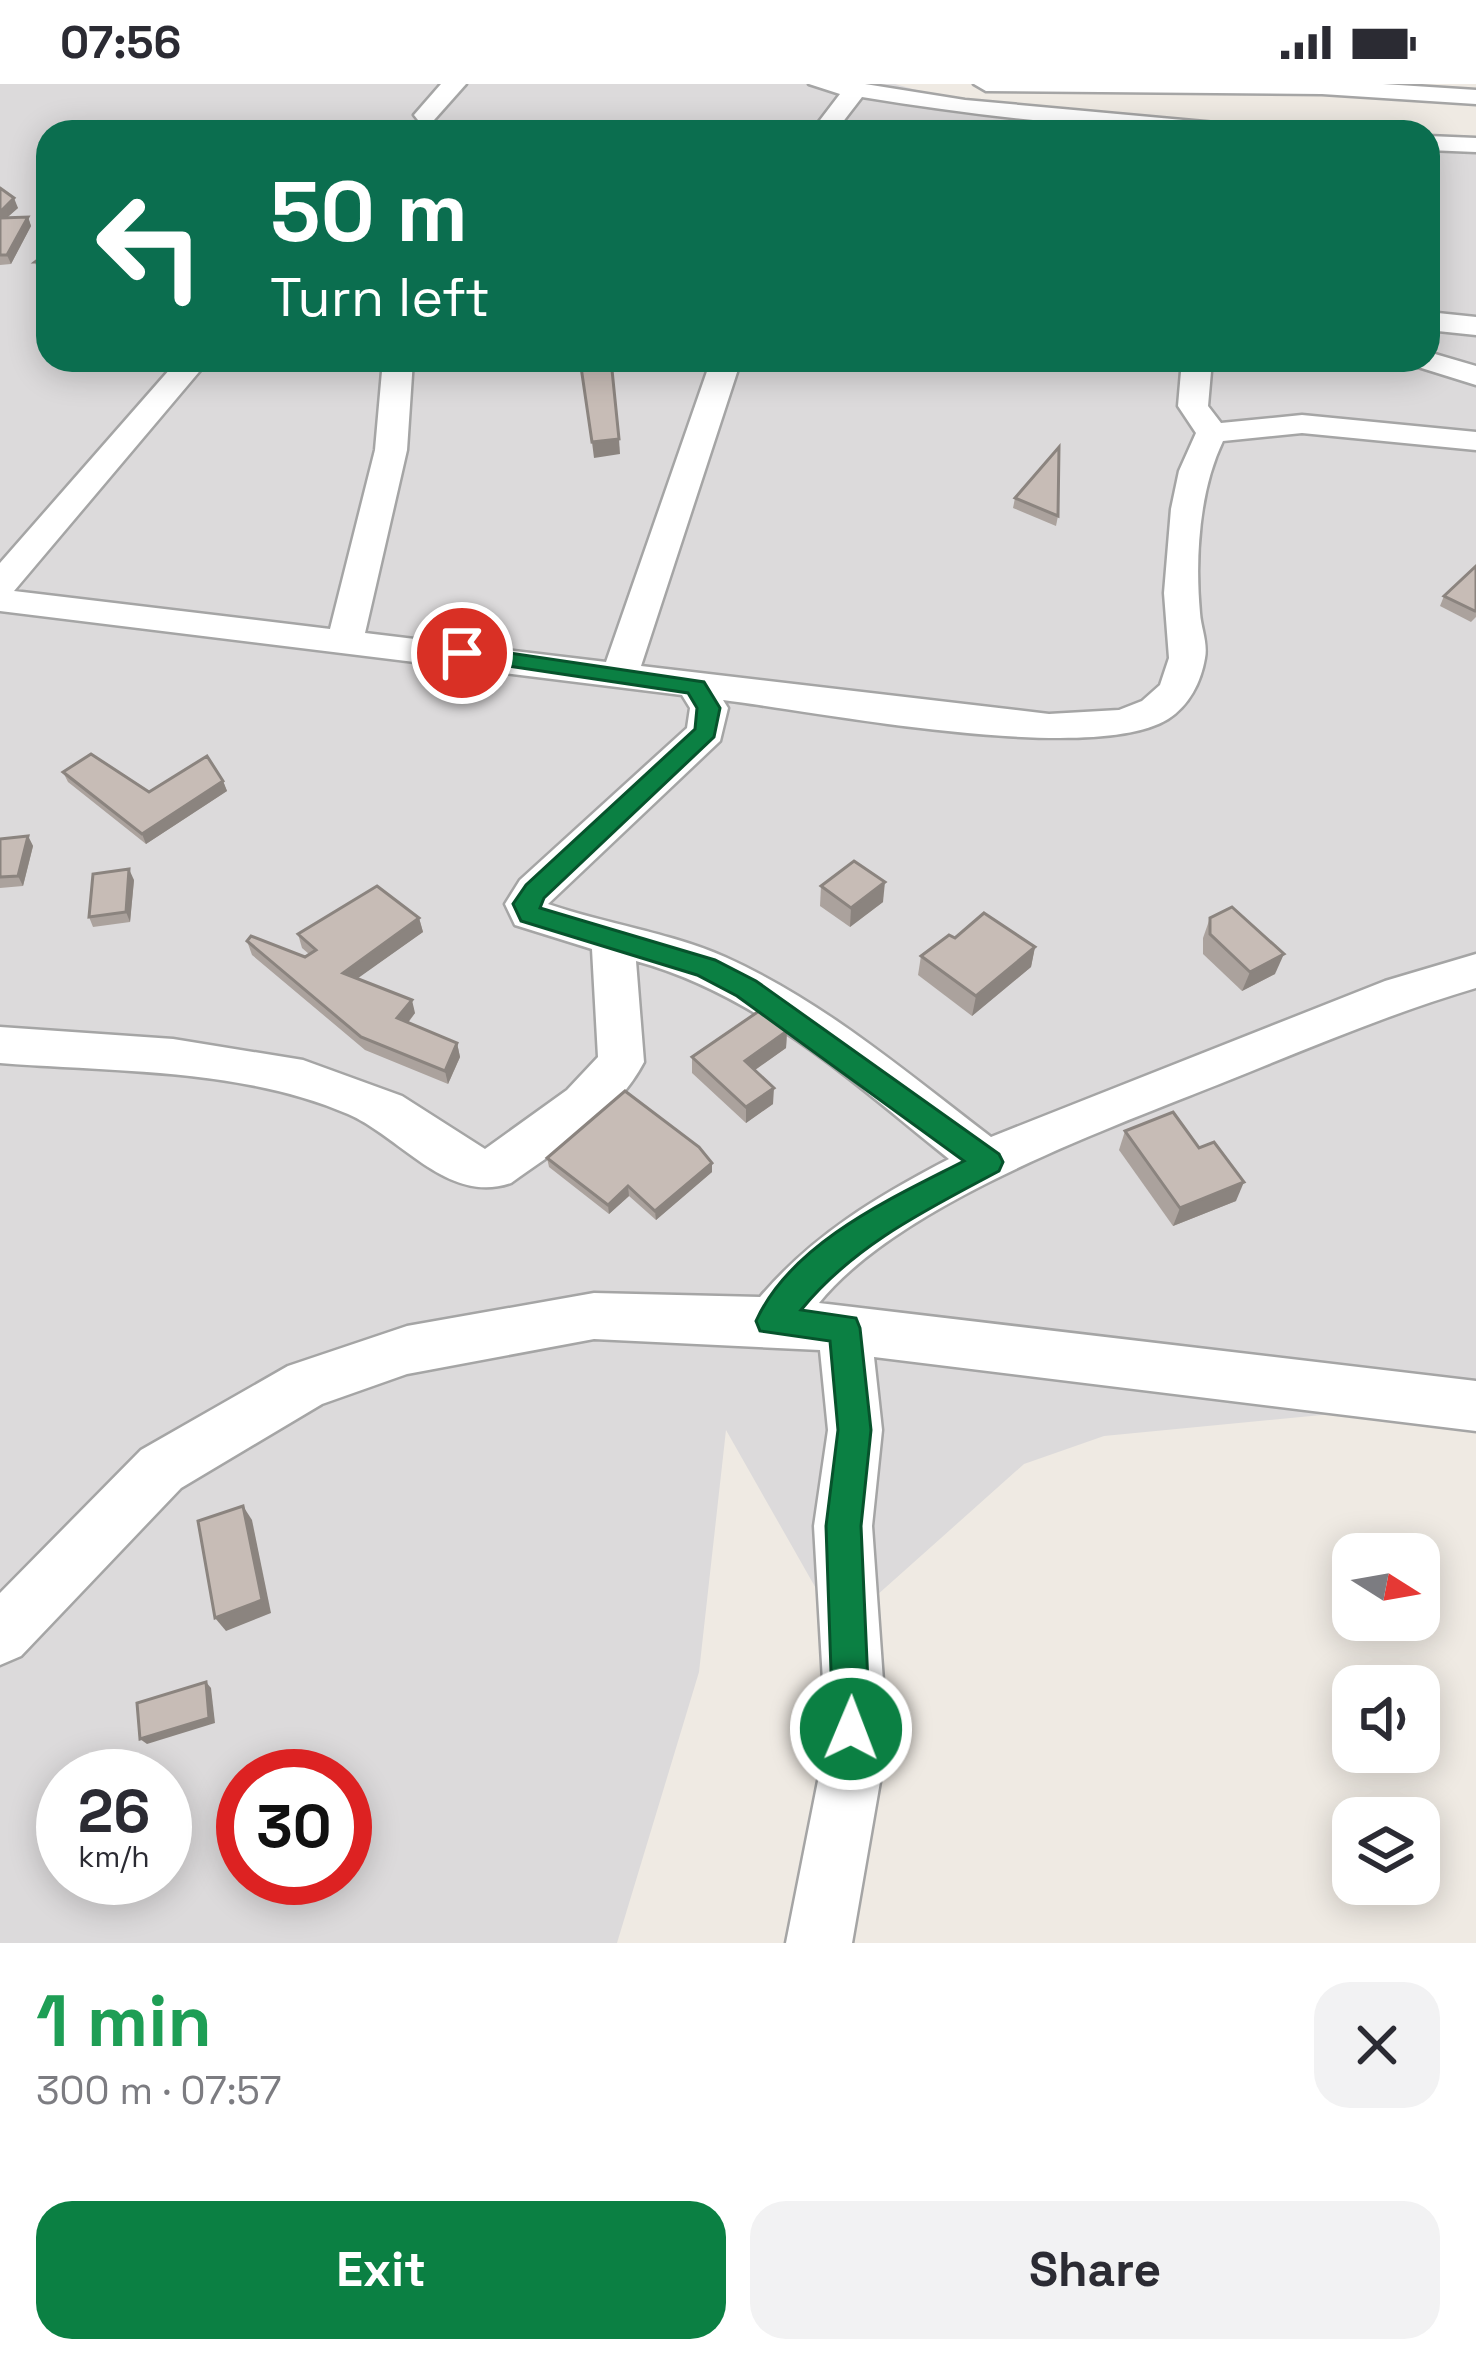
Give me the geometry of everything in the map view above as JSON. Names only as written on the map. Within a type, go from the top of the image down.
[{"type":"street","points":[[426,115],[454,84]]},
{"type":"street","points":[[821,84],[965,107],[1107,120]]},
{"type":"street","points":[[986,84],[1305,87],[1476,98]]},
{"type":"street","points":[[832,120],[854,92]]},
{"type":"street","points":[[965,107],[1000,120]]},
{"type":"street","points":[[1440,144],[1476,146]]},
{"type":"street","points":[[1440,322],[1476,326]]},
{"type":"street","points":[[1440,365],[1476,376]]},
{"type":"street","points":[[0,585],[184,372]]},
{"type":"street","points":[[346,638],[391,450],[397,372]]},
{"type":"street","points":[[619,678],[722,372]]},
{"type":"street","points":[[1197,372],[1193,406],[1212,433]]},
{"type":"street","points":[[1212,433],[1302,424],[1476,441]]},
{"type":"street","points":[[0,600],[346,638],[619,678],[1040,726],[1113,724],[1146,717],[1170,701],[1182,682],[1188,656],[1182,572],[1191,468],[1212,433]]},
{"type":"street","points":[[696,687],[709,708],[706,732],[526,904],[530,914],[706,967],[746,988],[988,1162]]},
{"type":"street","points":[[0,1045],[273,1073],[336,1089],[399,1118],[461,1162],[480,1171],[494,1169],[584,1104],[621,1062],[614,940]]},
{"type":"street","points":[[772,1321],[818,1266],[892,1213],[988,1162],[1170,1080],[1401,993],[1476,971]]},
{"type":"street","points":[[0,1635],[161,1469],[308,1384],[407,1350],[594,1316],[844,1328],[1476,1406]]},
{"type":"street","points":[[819,1943],[850,1776],[853,1681],[844,1526],[855,1430],[844,1328]]},
{"type":"shaded area","points":[[0,84],[895,84],[1024,120],[36,120],[36,372],[1440,372],[1440,140],[1476,142],[1476,1400],[1104,1436],[1024,1464],[839,1629],[726,1430],[699,1672],[617,1943],[0,1943]]},
{"type":"building","points":[[0,188],[14,198],[0,212]]},
{"type":"building","points":[[28,217],[7,255],[0,255],[0,218]]},
{"type":"building","points":[[582,372],[612,372],[619,439],[592,442]]},
{"type":"building","points":[[1059,447],[1058,516],[1015,498]]},
{"type":"building","points":[[1476,566],[1476,611],[1475,611],[1444,596]]},
{"type":"building","points":[[91,754],[149,792],[207,756],[223,781],[142,834],[63,772]]},
{"type":"building","points":[[28,836],[18,876],[0,877],[0,839]]},
{"type":"building","points":[[854,861],[885,882],[851,908],[821,886]]},
{"type":"building","points":[[129,869],[126,912],[89,917],[93,874]]},
{"type":"building","points":[[377,886],[419,918],[343,973],[412,1000],[397,1018],[457,1043],[445,1071],[361,1037],[247,941],[251,936],[305,957],[316,950],[298,934]]},
{"type":"building","points":[[1232,907],[1284,954],[1250,972],[1210,934],[1210,918]]},
{"type":"building","points":[[984,913],[1035,947],[976,996],[921,956],[949,935],[955,938]]},
{"type":"building","points":[[762,1009],[787,1031],[745,1061],[774,1088],[746,1107],[692,1057]]},
{"type":"building","points":[[625,1091],[699,1147],[712,1163],[655,1211],[628,1186],[608,1205],[547,1158]]},
{"type":"building","points":[[1173,1112],[1199,1148],[1214,1142],[1244,1182],[1180,1208],[1125,1131]]},
{"type":"building","points":[[243,1506],[262,1600],[215,1618],[198,1521]]},
{"type":"building","points":[[206,1682],[209,1718],[140,1739],[137,1703]]},
{"type":"route","points":[[462,653],[696,687],[709,708],[706,732],[535,891],[526,904],[530,914],[706,967],[746,988],[882,1081],[988,1162],[892,1213],[818,1266],[772,1321],[844,1328],[855,1430],[844,1526],[853,1681],[851,1729]]}]
